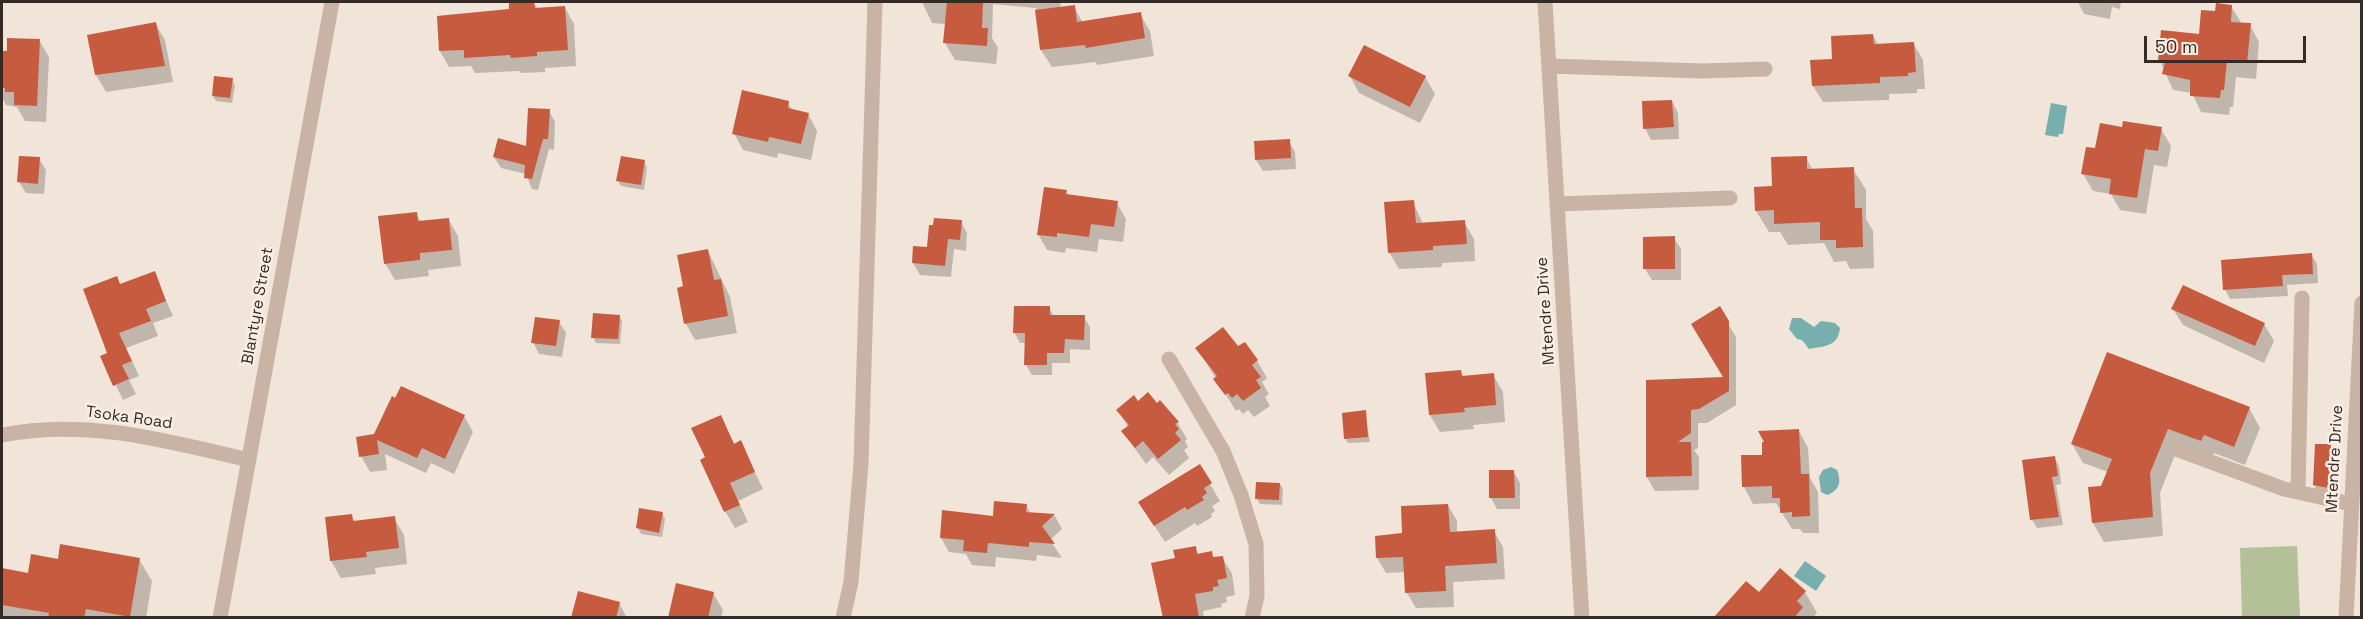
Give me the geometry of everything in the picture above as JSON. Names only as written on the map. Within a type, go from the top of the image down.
[{"type":"street","name":"Blantyre Street","points":[[220,618],[332,2]]},
{"type":"street","points":[[843,618],[854,550],[861,464],[874,2]]},
{"type":"street","name":"Mtendre Drive","points":[[1545,2],[1582,618]]},
{"type":"street","points":[[1549,66],[1702,71],[1765,69]]},
{"type":"street","points":[[1557,204],[1730,198]]},
{"type":"street","points":[[2298,492],[2302,298]]},
{"type":"street","name":"Mtendre Drive","points":[[2346,618],[2361,303]]},
{"type":"street","points":[[1169,359],[1222,451],[1241,495],[1256,544],[1257,596],[1252,618]]},
{"type":"street","name":"Tsoka Road","points":[[2,435],[41,429],[94,429],[150,437],[249,460]]},
{"type":"street","points":[[2176,449],[2298,492],[2351,504]]},
{"type":"green space","points":[[2297,546],[2300,617],[2242,617],[2240,548]]},
{"type":"water","points":[[2051,103],[2067,106],[2063,134],[2059,134],[2058,137],[2045,135]]},
{"type":"water","points":[[1792,318],[1801,318],[1814,327],[1821,321],[1835,323],[1840,328],[1839,334],[1833,342],[1825,346],[1809,349],[1789,329]]},
{"type":"water","points":[[1831,467],[1837,470],[1839,482],[1837,488],[1827,495],[1821,492],[1819,477],[1823,470]]},
{"type":"water","points":[[1805,561],[1826,576],[1816,591],[1794,576]]},
{"type":"building","points":[[509,2],[534,2],[535,8],[565,6],[568,50],[537,52],[537,56],[511,58],[510,55],[464,58],[464,50],[439,51],[437,16],[509,9]]},
{"type":"building","points":[[947,2],[983,2],[982,28],[988,28],[987,46],[943,43]]},
{"type":"building","points":[[2216,3],[2232,5],[2231,22],[2251,23],[2247,63],[2227,61],[2224,90],[2221,90],[2220,98],[2190,96],[2190,80],[2162,74],[2165,62],[2158,61],[2161,30],[2199,34],[2201,10],[2215,11]]},
{"type":"building","points":[[1075,5],[1077,22],[1141,12],[1145,38],[1086,48],[1085,45],[1040,50],[1035,10]]},
{"type":"building","points":[[156,22],[165,66],[95,75],[87,35]]},
{"type":"building","points":[[1873,34],[1874,44],[1914,42],[1916,72],[1908,73],[1908,76],[1880,77],[1880,83],[1812,86],[1810,60],[1832,59],[1831,36]]},
{"type":"building","points":[[7,38],[40,39],[37,106],[14,105],[14,92],[5,92],[5,88],[2,88],[2,51],[7,51]]},
{"type":"building","points":[[1364,45],[1426,76],[1410,107],[1348,76]]},
{"type":"building","points":[[214,76],[233,78],[230,98],[212,96]]},
{"type":"building","points":[[742,90],[789,101],[788,108],[809,113],[801,144],[769,137],[768,142],[732,134]]},
{"type":"building","points":[[1672,100],[1674,127],[1643,129],[1642,101]]},
{"type":"building","points":[[528,108],[550,109],[548,139],[543,139],[532,179],[524,178],[525,165],[493,157],[498,138],[526,146]]},
{"type":"building","points":[[2123,121],[2162,127],[2158,151],[2145,149],[2137,198],[2109,194],[2111,179],[2081,174],[2086,147],[2095,148],[2100,123],[2122,127]]},
{"type":"building","points":[[1290,139],[1291,158],[1255,160],[1254,141]]},
{"type":"building","points":[[19,156],[40,157],[38,184],[17,182]]},
{"type":"building","points":[[621,156],[645,160],[641,185],[616,181]]},
{"type":"building","points":[[1807,156],[1807,169],[1854,167],[1855,208],[1862,208],[1863,247],[1836,248],[1836,240],[1820,240],[1820,222],[1774,224],[1774,210],[1755,211],[1754,187],[1772,186],[1771,157]]},
{"type":"building","points":[[1044,187],[1067,190],[1066,194],[1118,201],[1114,227],[1091,224],[1089,237],[1057,233],[1057,237],[1037,235]]},
{"type":"building","points":[[1414,200],[1416,223],[1465,220],[1467,244],[1433,246],[1433,250],[1388,253],[1384,202]]},
{"type":"building","points":[[417,212],[418,221],[449,218],[452,250],[420,253],[420,260],[384,264],[378,216]]},
{"type":"building","points":[[934,218],[962,220],[960,240],[948,239],[945,266],[912,263],[913,246],[927,247],[929,225],[933,225]]},
{"type":"building","points":[[1675,236],[1675,269],[1643,269],[1643,237]]},
{"type":"building","points":[[708,249],[714,280],[721,279],[728,316],[684,324],[677,288],[683,286],[677,255]]},
{"type":"building","points":[[2312,253],[2313,274],[2282,275],[2283,286],[2223,290],[2221,260]]},
{"type":"building","points":[[155,271],[166,301],[146,309],[151,321],[119,333],[132,361],[122,365],[129,379],[113,386],[100,356],[107,353],[83,289],[117,276],[120,284]]},
{"type":"building","points":[[2183,285],[2265,323],[2255,346],[2171,309]]},
{"type":"building","points":[[1014,306],[1050,306],[1050,315],[1085,315],[1084,340],[1065,339],[1064,353],[1047,353],[1047,365],[1024,365],[1025,333],[1013,333]]},
{"type":"building","points":[[1720,306],[1729,321],[1729,391],[1699,409],[1691,410],[1691,433],[1678,442],[1691,442],[1692,476],[1646,477],[1646,380],[1723,377],[1691,324]]},
{"type":"building","points":[[593,313],[620,315],[618,339],[591,338]]},
{"type":"building","points":[[535,317],[560,320],[556,346],[531,343]]},
{"type":"building","points":[[1223,327],[1238,346],[1245,342],[1258,360],[1252,365],[1261,377],[1256,380],[1261,388],[1243,401],[1237,394],[1232,398],[1228,393],[1225,395],[1213,379],[1217,376],[1195,348]]},
{"type":"building","points":[[2107,352],[2250,407],[2234,447],[2204,435],[2201,441],[2168,429],[2150,473],[2153,517],[2092,523],[2088,487],[2101,486],[2112,459],[2071,444]]},
{"type":"building","points":[[1461,370],[1462,376],[1494,373],[1496,405],[1464,408],[1465,412],[1429,415],[1425,373]]},
{"type":"building","points":[[401,386],[465,415],[445,459],[422,448],[417,458],[377,440],[379,454],[359,457],[356,437],[374,434],[392,396],[395,398]]},
{"type":"building","points":[[1148,392],[1157,403],[1160,400],[1179,422],[1175,424],[1179,429],[1175,433],[1181,440],[1158,459],[1143,441],[1135,448],[1121,431],[1129,425],[1116,410],[1134,395],[1138,401]]},
{"type":"building","points":[[1366,410],[1368,437],[1344,439],[1342,413]]},
{"type":"building","points":[[721,415],[734,444],[741,440],[755,472],[730,483],[740,505],[724,512],[700,460],[705,457],[691,428]]},
{"type":"building","points":[[1799,429],[1801,474],[1809,474],[1810,516],[1792,517],[1792,512],[1780,513],[1780,498],[1772,498],[1772,486],[1742,487],[1741,455],[1762,455],[1762,442],[1764,442],[1758,431]]},
{"type":"building","points":[[2315,444],[2331,444],[2329,488],[2313,485]]},
{"type":"building","points":[[2055,456],[2058,476],[2052,477],[2059,517],[2030,520],[2022,460]]},
{"type":"building","points":[[1200,464],[1212,483],[1204,488],[1207,493],[1202,497],[1204,500],[1187,510],[1185,507],[1154,526],[1138,502]]},
{"type":"building","points":[[1489,470],[1514,470],[1515,498],[1489,498]]},
{"type":"building","points":[[1256,482],[1280,483],[1279,500],[1255,499]]},
{"type":"building","points":[[994,501],[1027,504],[1026,512],[1055,514],[1042,526],[1055,544],[1029,542],[1029,547],[988,543],[987,553],[963,551],[964,540],[940,538],[942,510],[993,516]]},
{"type":"building","points":[[1448,504],[1450,532],[1495,529],[1497,563],[1445,566],[1446,591],[1405,593],[1403,557],[1376,558],[1375,536],[1402,533],[1401,506]]},
{"type":"building","points":[[639,508],[663,512],[659,533],[636,528]]},
{"type":"building","points":[[352,514],[353,521],[395,516],[399,548],[366,552],[367,557],[330,561],[325,517]]},
{"type":"building","points":[[60,544],[140,558],[130,617],[86,609],[84,618],[48,618],[49,613],[2,605],[2,568],[28,573],[31,554],[58,559]]},
{"type":"building","points":[[1196,546],[1197,554],[1212,551],[1213,557],[1223,556],[1227,578],[1217,580],[1219,586],[1213,587],[1213,591],[1195,594],[1199,618],[1163,618],[1151,563],[1175,558],[1173,550]]},
{"type":"building","points":[[1780,568],[1806,591],[1797,601],[1803,607],[1794,618],[1713,618],[1746,581],[1759,592]]},
{"type":"building","points":[[676,583],[714,592],[708,618],[668,618]]},
{"type":"building","points":[[578,591],[620,602],[616,618],[571,618]]}]
